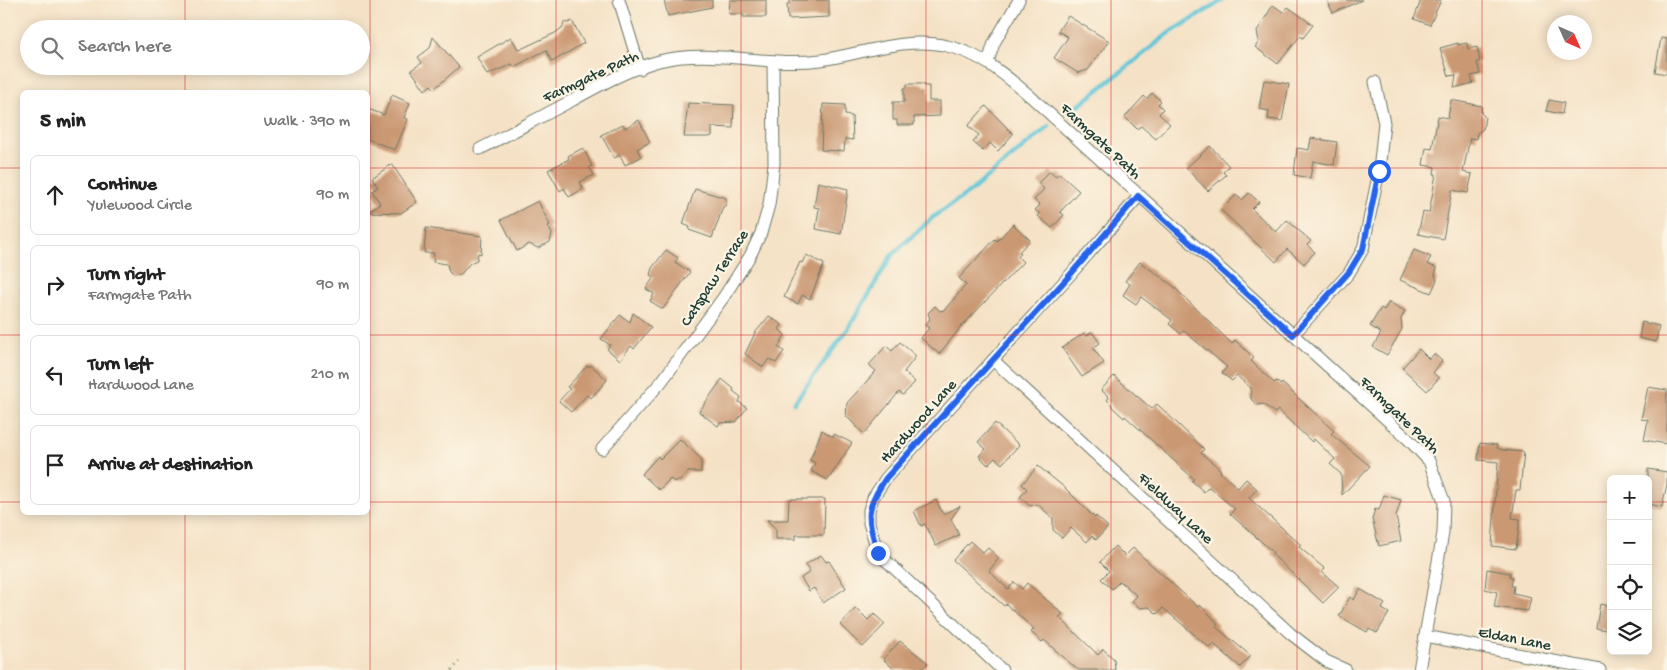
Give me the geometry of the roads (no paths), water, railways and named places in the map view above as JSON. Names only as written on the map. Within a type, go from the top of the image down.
[{"type":"street","points":[[620,0],[640,68]]},
{"type":"street","points":[[988,62],[994,42],[1019,0]]},
{"type":"street","name":"Farmgate Path","points":[[480,149],[612,79],[659,61],[701,56],[773,61],[820,60],[882,48],[934,43],[950,46],[988,62],[1030,96],[1138,196],[1410,440],[1429,462],[1436,475],[1444,501],[1443,533],[1419,670]]},
{"type":"street","name":"Catspaw Terrace","points":[[602,449],[668,373],[723,298],[750,256],[761,233],[769,205],[774,164],[773,61]]},
{"type":"street","points":[[1293,335],[1349,272],[1363,249],[1379,171],[1384,123],[1375,82]]},
{"type":"street","name":"Hardwood Lane","points":[[1002,670],[878,553],[869,523],[869,510],[873,498],[886,478],[1070,275],[1138,196]]},
{"type":"street","name":"Fieldway Lane","points":[[993,360],[1291,634],[1326,661],[1346,670]]},
{"type":"street","name":"Eldan Lane","points":[[1425,636],[1600,670]]},
{"type":"waterway","points":[[1072,111],[1168,34],[1223,0]]},
{"type":"waterway","points":[[794,403],[848,329],[892,255],[932,218],[971,191],[1049,126]]}]
